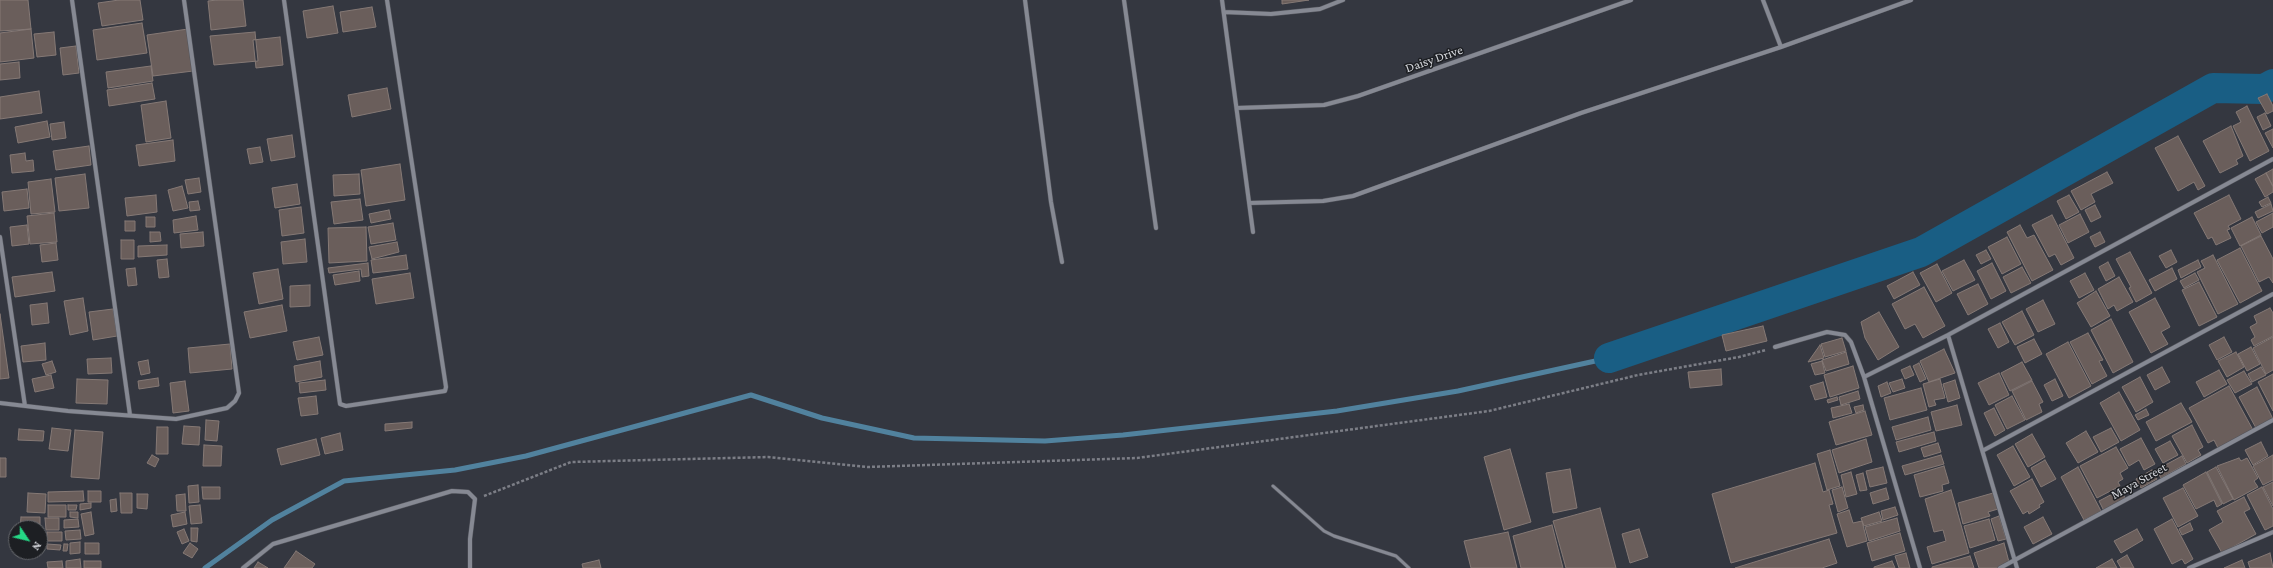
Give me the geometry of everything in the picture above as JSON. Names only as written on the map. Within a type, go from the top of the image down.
[{"type":"street","points":[[72,0],[130,415]]},
{"type":"street","points":[[0,403],[176,419],[227,408],[235,401],[239,393],[184,0]]},
{"type":"street","points":[[284,0],[340,404],[346,406],[445,391],[446,387],[387,0]]},
{"type":"street","points":[[1025,0],[1051,202],[1062,262]]},
{"type":"street","points":[[1124,0],[1156,228]]},
{"type":"street","points":[[1222,0],[1253,232]]},
{"type":"street","points":[[1224,12],[1271,14],[1320,9],[1343,0]]},
{"type":"street","name":"Daisy Drive","points":[[1237,108],[1324,105],[1358,96],[1631,0]]},
{"type":"street","points":[[1763,0],[1781,46]]},
{"type":"street","points":[[1249,203],[1323,201],[1353,196],[1581,113],[1781,46],[1911,0]]},
{"type":"street","points":[[1864,377],[1948,335],[2273,159]]},
{"type":"street","points":[[0,237],[25,406]]},
{"type":"street","points":[[1984,450],[2273,294]]},
{"type":"street","points":[[1775,347],[1827,332],[1835,332],[1845,335],[1850,342],[1864,377],[1920,568]]},
{"type":"street","points":[[1948,335],[1984,450],[2017,568]]},
{"type":"street","name":"Maya Street","points":[[2000,568],[2273,420]]},
{"type":"street","points":[[243,568],[273,544],[324,527],[452,491],[468,492],[475,499],[470,539],[470,568]]},
{"type":"street","points":[[2189,568],[2273,532]]},
{"type":"lane","points":[[1273,486],[1324,531],[1334,536],[1396,556],[1409,568]]},
{"type":"path","points":[[475,499],[570,462],[768,457],[868,467],[1137,458],[1489,411],[1638,374],[1739,357],[1775,347]]},
{"type":"building","points":[[0,0],[28,0],[31,29],[0,31]]},
{"type":"building","points":[[119,0],[140,0],[143,20],[102,26],[98,3]]},
{"type":"building","points":[[243,0],[246,26],[211,30],[208,1]]},
{"type":"building","points":[[1282,0],[1309,0],[1282,4]]},
{"type":"building","points":[[333,6],[338,33],[307,38],[303,11]]},
{"type":"building","points":[[372,7],[376,27],[343,32],[340,12]]},
{"type":"building","points":[[142,23],[147,53],[97,60],[93,30]]},
{"type":"building","points":[[31,29],[34,58],[0,62],[0,33]]},
{"type":"building","points":[[188,29],[193,71],[153,76],[147,35]]},
{"type":"building","points":[[54,32],[56,55],[37,57],[34,34]]},
{"type":"building","points":[[255,32],[258,61],[214,65],[210,36]]},
{"type":"building","points":[[280,37],[283,65],[256,68],[253,40]]},
{"type":"building","points":[[76,46],[79,73],[63,75],[60,48]]},
{"type":"building","points":[[19,62],[20,78],[0,80],[0,64]]},
{"type":"building","points":[[151,66],[153,81],[108,88],[106,72]]},
{"type":"building","points":[[152,83],[155,99],[109,106],[107,90]]},
{"type":"building","points":[[387,88],[391,109],[352,117],[348,95]]},
{"type":"building","points":[[39,91],[42,113],[0,119],[0,97]]},
{"type":"building","points":[[2267,94],[2273,106],[2273,111],[2267,114],[2258,98]]},
{"type":"building","points":[[166,101],[171,138],[146,142],[141,105]]},
{"type":"building","points":[[2247,106],[2269,151],[2250,161],[2233,126],[2241,122],[2236,112]]},
{"type":"building","points":[[2265,113],[2271,126],[2263,130],[2257,117]]},
{"type":"building","points":[[47,121],[50,137],[18,143],[15,127]]},
{"type":"building","points":[[64,122],[66,138],[52,140],[50,124]]},
{"type":"building","points":[[2231,126],[2243,156],[2236,160],[2238,164],[2220,173],[2203,141]]},
{"type":"building","points":[[2273,129],[2273,148],[2265,133]]},
{"type":"building","points":[[292,135],[295,157],[271,161],[267,139]]},
{"type":"building","points":[[2178,136],[2205,186],[2198,190],[2194,182],[2178,191],[2155,148]]},
{"type":"building","points":[[173,140],[175,161],[139,166],[136,145]]},
{"type":"building","points":[[89,146],[91,165],[56,170],[53,151]]},
{"type":"building","points":[[260,147],[263,162],[250,164],[247,149]]},
{"type":"building","points":[[25,153],[26,161],[33,160],[34,171],[12,173],[10,155]]},
{"type":"building","points":[[400,164],[405,200],[366,206],[361,170]]},
{"type":"building","points":[[2273,169],[2273,186],[2266,173]]},
{"type":"building","points":[[2107,172],[2113,183],[2091,194],[2095,202],[2081,210],[2071,191]]},
{"type":"building","points":[[2266,173],[2273,187],[2273,192],[2265,197],[2255,179]]},
{"type":"building","points":[[85,174],[89,208],[59,211],[55,178]]},
{"type":"building","points":[[359,174],[360,194],[334,196],[333,175]]},
{"type":"building","points":[[199,178],[201,192],[188,194],[185,180]]},
{"type":"building","points":[[51,179],[55,212],[31,214],[28,182]]},
{"type":"building","points":[[297,184],[300,204],[275,208],[272,188]]},
{"type":"building","points":[[182,186],[188,208],[173,211],[168,190]]},
{"type":"building","points":[[27,189],[29,208],[4,211],[2,192]]},
{"type":"building","points":[[156,195],[157,212],[127,216],[125,198]]},
{"type":"building","points":[[2069,195],[2079,212],[2066,219],[2057,201]]},
{"type":"building","points":[[2229,195],[2241,219],[2228,226],[2230,229],[2227,230],[2231,238],[2216,245],[2212,237],[2208,239],[2194,213]]},
{"type":"building","points":[[2268,197],[2271,203],[2262,207],[2259,202]]},
{"type":"building","points":[[360,199],[363,220],[334,224],[331,202]]},
{"type":"building","points":[[198,201],[200,210],[190,211],[189,202]]},
{"type":"building","points":[[2271,204],[2273,211],[2258,218],[2255,212]]},
{"type":"building","points":[[2095,205],[2101,217],[2091,222],[2085,210]]},
{"type":"building","points":[[301,207],[304,233],[282,236],[279,210]]},
{"type":"building","points":[[389,210],[391,219],[371,223],[369,214]]},
{"type":"building","points":[[54,213],[57,242],[30,244],[27,216]]},
{"type":"building","points":[[2273,213],[2273,227],[2262,233],[2256,222]]},
{"type":"building","points":[[2080,214],[2089,232],[2068,243],[2059,225]]},
{"type":"building","points":[[2052,215],[2074,258],[2061,265],[2055,254],[2049,257],[2032,225]]},
{"type":"building","points":[[196,216],[198,230],[174,233],[173,220]]},
{"type":"building","points":[[146,217],[155,217],[155,227],[146,227]]},
{"type":"building","points":[[2252,217],[2261,235],[2240,246],[2231,228]]},
{"type":"building","points":[[125,221],[135,221],[135,231],[125,231]]},
{"type":"building","points":[[393,223],[396,240],[371,244],[368,227]]},
{"type":"building","points":[[27,225],[29,244],[12,246],[10,227]]},
{"type":"building","points":[[2020,225],[2027,238],[2034,235],[2053,270],[2032,281],[2007,232]]},
{"type":"building","points":[[366,227],[367,261],[329,263],[328,228]]},
{"type":"building","points":[[150,232],[160,232],[161,241],[150,242]]},
{"type":"building","points":[[203,232],[204,246],[181,248],[180,234]]},
{"type":"building","points":[[2100,232],[2105,242],[2095,247],[2090,237]]},
{"type":"building","points":[[2261,236],[2273,259],[2273,283],[2269,277],[2259,282],[2241,246]]},
{"type":"building","points":[[2007,237],[2021,264],[2002,274],[1988,247]]},
{"type":"building","points":[[305,239],[307,262],[283,264],[281,242]]},
{"type":"building","points":[[121,240],[134,240],[134,259],[121,259]]},
{"type":"building","points":[[397,242],[399,252],[372,259],[369,247]]},
{"type":"building","points":[[56,243],[58,260],[42,262],[40,245]]},
{"type":"building","points":[[167,245],[167,255],[138,257],[138,246]]},
{"type":"building","points":[[2240,248],[2262,291],[2240,303],[2217,260]]},
{"type":"building","points":[[1986,250],[1991,259],[1981,264],[1976,255]]},
{"type":"building","points":[[2171,250],[2177,262],[2166,268],[2159,256]]},
{"type":"building","points":[[2130,252],[2152,293],[2136,302],[2129,288],[2131,287],[2116,259]]},
{"type":"building","points":[[406,255],[408,269],[373,273],[371,260]]},
{"type":"building","points":[[2213,255],[2238,304],[2218,314],[2197,272],[2205,268],[2201,261]]},
{"type":"building","points":[[167,259],[169,277],[159,278],[157,260]]},
{"type":"building","points":[[1964,260],[1975,280],[1953,291],[1942,271]]},
{"type":"building","points":[[2198,260],[2201,267],[2181,278],[2178,270]]},
{"type":"building","points":[[2108,262],[2115,276],[2106,281],[2099,267]]},
{"type":"building","points":[[368,263],[369,276],[362,277],[361,269],[329,273],[328,268]]},
{"type":"building","points":[[1992,263],[2006,291],[1991,299],[1977,271]]},
{"type":"building","points":[[1937,264],[1952,293],[1936,302],[1920,273]]},
{"type":"building","points":[[2022,267],[2031,283],[2011,293],[2003,277]]},
{"type":"building","points":[[135,268],[137,285],[128,286],[126,269]]},
{"type":"building","points":[[2172,268],[2177,279],[2155,291],[2149,280]]},
{"type":"building","points":[[278,269],[283,299],[259,304],[253,273]]},
{"type":"building","points":[[359,271],[360,281],[335,285],[333,275]]},
{"type":"building","points":[[52,272],[55,291],[15,297],[12,277]]},
{"type":"building","points":[[1913,272],[1920,285],[1894,299],[1887,286]]},
{"type":"building","points":[[410,273],[414,298],[376,304],[372,279]]},
{"type":"building","points":[[2085,273],[2094,290],[2079,298],[2070,281]]},
{"type":"building","points":[[2195,273],[2199,280],[2184,288],[2180,281]]},
{"type":"building","points":[[2119,277],[2133,302],[2117,311],[2114,305],[2108,309],[2098,289]]},
{"type":"building","points":[[2199,282],[2217,317],[2199,326],[2182,290]]},
{"type":"building","points":[[1978,284],[1988,304],[1968,315],[1957,294]]},
{"type":"building","points":[[310,285],[310,306],[290,307],[290,286]]},
{"type":"building","points":[[1924,287],[1945,326],[1923,338],[1915,324],[1905,329],[1892,304]]},
{"type":"building","points":[[2096,291],[2110,316],[2091,327],[2077,303]]},
{"type":"building","points":[[83,298],[88,331],[70,335],[64,301]]},
{"type":"building","points":[[2155,298],[2170,327],[2161,332],[2168,344],[2151,353],[2129,312]]},
{"type":"building","points":[[2043,300],[2055,324],[2038,332],[2026,309]]},
{"type":"building","points":[[47,303],[49,323],[32,325],[30,305]]},
{"type":"building","points":[[282,305],[287,331],[250,338],[244,312]]},
{"type":"building","points":[[2270,308],[2273,313],[2273,336],[2254,346],[2251,340],[2255,337],[2250,327],[2257,323],[2254,316]]},
{"type":"building","points":[[113,309],[117,336],[93,340],[89,312]]},
{"type":"building","points":[[2022,311],[2034,335],[2015,345],[2002,322]]},
{"type":"building","points":[[1879,312],[1899,347],[1878,360],[1865,338],[1861,322]]},
{"type":"building","points":[[0,314],[9,378],[0,379]]},
{"type":"building","points":[[2111,319],[2133,362],[2113,373],[2091,330]]},
{"type":"building","points":[[2000,323],[2009,342],[1998,348],[1988,329]]},
{"type":"building","points":[[1763,326],[1767,341],[1726,351],[1722,335]]},
{"type":"building","points":[[2088,333],[2103,360],[2099,361],[2107,376],[2092,384],[2070,342]]},
{"type":"building","points":[[319,337],[323,355],[297,360],[293,342]]},
{"type":"building","points":[[2224,337],[2232,352],[2217,360],[2209,345]]},
{"type":"building","points":[[2273,337],[2273,370],[2266,374],[2253,348]]},
{"type":"building","points":[[1842,338],[1846,351],[1825,357],[1821,344]]},
{"type":"building","points":[[2034,339],[2042,354],[2025,363],[2017,347]]},
{"type":"building","points":[[2068,342],[2091,386],[2069,398],[2046,354]]},
{"type":"building","points":[[45,343],[46,360],[23,362],[21,346]]},
{"type":"building","points":[[230,344],[232,369],[190,373],[188,348]]},
{"type":"building","points":[[1820,345],[1824,358],[1808,362]]},
{"type":"building","points":[[2251,347],[2260,364],[2247,371],[2238,354]]},
{"type":"building","points":[[1944,349],[1955,373],[1929,382],[1920,361]]},
{"type":"building","points":[[1846,352],[1849,364],[1826,371],[1822,360]]},
{"type":"building","points":[[2236,352],[2244,367],[2227,377],[2218,361]]},
{"type":"building","points":[[111,358],[112,373],[88,374],[87,359]]},
{"type":"building","points":[[148,360],[150,373],[141,375],[138,362]]},
{"type":"building","points":[[52,361],[56,372],[46,375],[42,364]]},
{"type":"building","points":[[320,361],[322,377],[296,382],[294,366]]},
{"type":"building","points":[[1822,361],[1825,373],[1815,375],[1811,364]]},
{"type":"building","points":[[2022,362],[2032,380],[2010,391],[2001,373]]},
{"type":"building","points":[[1919,363],[1926,379],[1920,382],[1913,366]]},
{"type":"building","points":[[1853,366],[1859,388],[1830,397],[1824,375]]},
{"type":"building","points":[[1910,366],[1914,375],[1905,379],[1901,370]]},
{"type":"building","points":[[2162,367],[2170,382],[2155,390],[2147,375]]},
{"type":"building","points":[[2261,367],[2266,375],[2252,382],[2248,374]]},
{"type":"building","points":[[1721,369],[1722,385],[1690,388],[1688,372]]},
{"type":"building","points":[[2219,370],[2227,384],[2204,397],[2196,382]]},
{"type":"building","points":[[2244,371],[2252,384],[2235,393],[2227,380]]},
{"type":"building","points":[[1999,373],[2009,395],[1989,405],[1978,383]]},
{"type":"building","points":[[2273,374],[2273,411],[2258,382]]},
{"type":"building","points":[[51,375],[54,388],[35,392],[32,379]]},
{"type":"building","points":[[2140,377],[2153,402],[2136,412],[2122,387]]},
{"type":"building","points":[[158,378],[159,386],[139,389],[138,381]]},
{"type":"building","points":[[77,379],[108,380],[107,404],[76,403]]},
{"type":"building","points":[[1902,379],[1905,388],[1893,392],[1889,383]]},
{"type":"building","points":[[1940,379],[1945,398],[1934,400],[1936,405],[1929,407],[1923,384]]},
{"type":"building","points":[[2055,379],[2063,396],[2052,401],[2044,385]]},
{"type":"building","points":[[325,380],[326,390],[300,393],[299,383]]},
{"type":"building","points":[[1955,380],[1960,398],[1948,402],[1943,384]]},
{"type":"building","points":[[185,381],[189,411],[173,413],[170,383]]},
{"type":"building","points":[[2032,381],[2043,402],[2039,404],[2042,412],[2026,420],[2012,391]]},
{"type":"building","points":[[1823,382],[1827,397],[1815,400],[1810,386]]},
{"type":"building","points":[[1887,382],[1891,393],[1881,397],[1878,386]]},
{"type":"building","points":[[2229,386],[2253,430],[2218,448],[2214,440],[2208,443],[2189,408]]},
{"type":"building","points":[[2257,387],[2273,419],[2256,428],[2239,397]]},
{"type":"building","points":[[1921,388],[1927,410],[1890,420],[1884,398]]},
{"type":"building","points":[[1858,391],[1860,399],[1841,405],[1839,397]]},
{"type":"building","points":[[2119,392],[2140,430],[2121,441],[2100,403]]},
{"type":"building","points":[[316,396],[318,414],[301,416],[298,398]]},
{"type":"building","points":[[2012,396],[2025,420],[2007,429],[1995,405]]},
{"type":"building","points":[[1837,397],[1838,400],[1828,403],[1827,400]]},
{"type":"building","points":[[2181,403],[2192,422],[2156,441],[2146,422]]},
{"type":"building","points":[[1849,404],[1852,413],[1833,418],[1831,408]]},
{"type":"building","points":[[1863,405],[1864,410],[1856,413],[1854,407]]},
{"type":"building","points":[[1957,405],[1962,425],[1936,431],[1931,412]]},
{"type":"building","points":[[1994,408],[2005,430],[1995,436],[1984,413]]},
{"type":"building","points":[[2146,409],[2149,415],[2138,420],[2135,415]]},
{"type":"building","points":[[1865,411],[1872,435],[1836,445],[1829,422]]},
{"type":"building","points":[[1928,417],[1931,430],[1896,440],[1892,427]]},
{"type":"building","points":[[206,420],[219,421],[217,441],[205,440]]},
{"type":"building","points":[[412,422],[412,428],[385,431],[385,424]]},
{"type":"building","points":[[2192,425],[2203,447],[2198,450],[2201,455],[2187,463],[2172,436]]},
{"type":"building","points":[[184,426],[200,427],[199,445],[182,444]]},
{"type":"building","points":[[157,427],[168,427],[168,454],[156,454]]},
{"type":"building","points":[[52,428],[71,430],[68,451],[49,449]]},
{"type":"building","points":[[2111,428],[2119,442],[2101,452],[2093,437]]},
{"type":"building","points":[[19,429],[44,431],[43,441],[18,440]]},
{"type":"building","points":[[75,430],[103,432],[99,479],[71,477]]},
{"type":"building","points":[[2086,431],[2098,452],[2078,463],[2066,443]]},
{"type":"building","points":[[1934,432],[1936,441],[1899,452],[1896,442]]},
{"type":"building","points":[[340,433],[343,450],[325,454],[321,438]]},
{"type":"building","points":[[2032,434],[2045,457],[2028,467],[2015,444]]},
{"type":"building","points":[[2141,438],[2155,464],[2144,470],[2139,460],[2129,466],[2120,449]]},
{"type":"building","points":[[316,439],[320,455],[281,465],[277,449]]},
{"type":"building","points":[[1866,439],[1872,462],[1839,473],[1832,450]]},
{"type":"building","points":[[2170,441],[2178,455],[2163,463],[2155,449]]},
{"type":"building","points":[[2261,442],[2268,456],[2253,465],[2245,450]]},
{"type":"building","points":[[1938,443],[1941,452],[1924,457],[1921,448]]},
{"type":"building","points":[[204,445],[222,446],[221,466],[203,466]]},
{"type":"building","points":[[2013,446],[2030,477],[2014,486],[1997,455]]},
{"type":"building","points":[[2116,447],[2128,468],[2120,473],[2123,479],[2118,482],[2120,486],[2097,498],[2080,466]]},
{"type":"building","points":[[1510,449],[1531,522],[1504,530],[1484,457]]},
{"type":"building","points":[[1830,450],[1840,486],[1827,490],[1817,454]]},
{"type":"building","points":[[152,455],[159,459],[155,467],[147,463]]},
{"type":"building","points":[[1941,455],[1944,464],[1905,475],[1902,466]]},
{"type":"building","points":[[2273,455],[2273,480],[2263,485],[2253,466]]},
{"type":"building","points":[[2182,456],[2186,464],[2161,478],[2156,470]]},
{"type":"building","points":[[0,458],[6,458],[6,477],[0,477]]},
{"type":"building","points":[[2239,458],[2241,461],[2247,458],[2258,478],[2254,481],[2258,487],[2234,500],[2217,466]]},
{"type":"building","points":[[2045,460],[2056,479],[2041,487],[2031,468]]},
{"type":"building","points":[[1815,463],[1823,492],[1829,490],[1833,504],[1829,505],[1837,533],[1731,563],[1712,494]]},
{"type":"building","points":[[1944,466],[1949,483],[1942,485],[1943,491],[1920,497],[1914,475]]},
{"type":"building","points":[[1883,467],[1887,483],[1870,487],[1866,471]]},
{"type":"building","points":[[2078,467],[2101,511],[2084,520],[2061,477]]},
{"type":"building","points":[[2216,467],[2233,499],[2223,504],[2207,472]]},
{"type":"building","points":[[1570,469],[1577,508],[1553,513],[1546,473]]},
{"type":"building","points":[[2152,470],[2157,479],[2141,488],[2136,479]]},
{"type":"building","points":[[1851,472],[1857,494],[1846,497],[1841,475]]},
{"type":"building","points":[[2206,472],[2222,504],[2217,507],[2214,500],[2196,509],[2183,485]]},
{"type":"building","points":[[1863,473],[1867,490],[1860,491],[1856,475]]},
{"type":"building","points":[[2032,479],[2044,502],[2039,505],[2040,507],[2029,514],[2028,511],[2023,514],[2010,491]]},
{"type":"building","points":[[2273,482],[2273,506],[2263,487]]},
{"type":"building","points":[[198,485],[199,502],[189,503],[188,486]]},
{"type":"building","points":[[202,487],[220,487],[220,499],[203,499]]},
{"type":"building","points":[[1842,487],[1848,508],[1838,512],[1832,490]]},
{"type":"building","points":[[2262,487],[2273,509],[2273,526],[2265,530],[2247,495]]},
{"type":"building","points":[[1886,488],[1889,499],[1873,504],[1870,493]]},
{"type":"building","points":[[2183,488],[2198,516],[2178,527],[2163,498]]},
{"type":"building","points":[[1951,490],[1969,553],[1932,564],[1927,547],[1946,541],[1943,530],[1934,532],[1925,499]]},
{"type":"building","points":[[2120,490],[2126,499],[2104,511],[2099,501]]},
{"type":"building","points":[[83,491],[84,501],[48,502],[48,492]]},
{"type":"building","points":[[88,491],[101,491],[101,502],[88,502]]},
{"type":"building","points":[[28,493],[46,494],[45,513],[27,512]]},
{"type":"building","points":[[120,493],[132,493],[132,513],[121,513]]},
{"type":"building","points":[[1993,493],[1998,509],[1988,512],[1990,516],[1963,524],[1958,503]]},
{"type":"building","points":[[137,494],[148,494],[147,509],[137,508]]},
{"type":"building","points":[[185,494],[186,511],[177,511],[176,495]]},
{"type":"building","points":[[2244,497],[2250,509],[2244,512],[2256,534],[2222,553],[2209,530],[2223,522],[2217,511]]},
{"type":"building","points":[[116,499],[117,511],[111,512],[110,500]]},
{"type":"building","points":[[91,503],[91,508],[80,510],[80,504]]},
{"type":"building","points":[[48,505],[66,505],[66,517],[48,517]]},
{"type":"building","points":[[68,505],[77,505],[76,510],[68,510]]},
{"type":"building","points":[[200,505],[202,523],[191,524],[189,506]]},
{"type":"building","points":[[1895,507],[1898,515],[1883,520],[1881,511]]},
{"type":"building","points":[[1600,508],[1616,568],[1566,568],[1553,521]]},
{"type":"building","points":[[1849,510],[1853,523],[1862,521],[1867,541],[1847,547],[1837,514]]},
{"type":"building","points":[[70,512],[78,512],[78,518],[70,517]]},
{"type":"building","points":[[91,512],[94,534],[85,536],[81,514]]},
{"type":"building","points":[[185,512],[187,524],[173,527],[171,515]]},
{"type":"building","points":[[1879,512],[1882,521],[1864,526],[1861,518]]},
{"type":"building","points":[[1999,516],[2006,539],[1998,541],[1991,519]]},
{"type":"building","points":[[21,517],[40,517],[40,520],[21,520]]},
{"type":"building","points":[[2043,517],[2052,534],[2033,544],[2024,527]]},
{"type":"building","points":[[45,518],[59,518],[59,530],[48,530],[48,520],[45,520]]},
{"type":"building","points":[[1897,518],[1900,531],[1869,541],[1865,527]]},
{"type":"building","points":[[78,519],[79,527],[64,528],[64,520]]},
{"type":"building","points":[[1989,519],[1995,540],[1970,548],[1964,526]]},
{"type":"building","points":[[2172,519],[2193,559],[2185,564],[2182,559],[2172,564],[2154,529]]},
{"type":"building","points":[[2190,523],[2193,530],[2182,535],[2179,529]]},
{"type":"building","points":[[1552,525],[1563,568],[1521,568],[1513,536]]},
{"type":"building","points":[[191,528],[198,528],[197,542],[191,541]]},
{"type":"building","points":[[184,529],[189,541],[182,544],[177,532]]},
{"type":"building","points":[[1639,529],[1648,557],[1630,563],[1622,534]]},
{"type":"building","points":[[2137,529],[2143,540],[2121,553],[2114,541]]},
{"type":"building","points":[[80,530],[81,539],[66,540],[65,531]]},
{"type":"building","points":[[48,532],[62,532],[62,541],[48,541]]},
{"type":"building","points":[[1508,532],[1517,568],[1471,568],[1464,541]]},
{"type":"building","points":[[1900,533],[1905,551],[1872,561],[1867,543]]},
{"type":"building","points":[[1829,539],[1837,563],[1822,568],[1735,568]]},
{"type":"building","points":[[80,542],[80,553],[70,554],[70,543]]},
{"type":"building","points":[[85,543],[99,543],[99,554],[85,554]]},
{"type":"building","points":[[190,543],[198,549],[192,558],[183,553]]},
{"type":"building","points":[[2004,543],[2009,562],[1997,568],[1979,568],[1974,553]]},
{"type":"building","points":[[48,544],[61,545],[60,550],[48,549]]},
{"type":"building","points":[[64,544],[68,544],[67,551],[63,551]]},
{"type":"building","points":[[296,551],[315,564],[312,568],[284,568]]},
{"type":"building","points":[[1906,553],[1910,568],[1899,568],[1895,556]]},
{"type":"building","points":[[2270,553],[2273,568],[2250,568],[2248,562]]},
{"type":"building","points":[[2127,555],[2134,568],[2121,568],[2117,561]]},
{"type":"building","points":[[1970,556],[1974,568],[1932,568],[1932,567]]},
{"type":"building","points":[[80,559],[81,568],[66,568],[66,561]]},
{"type":"building","points":[[2112,559],[2117,568],[2096,568]]},
{"type":"building","points":[[599,560],[601,568],[583,568],[582,564]]},
{"type":"building","points":[[2242,560],[2245,568],[2224,568]]},
{"type":"building","points":[[62,561],[63,568],[48,568],[47,562]]},
{"type":"building","points":[[84,561],[101,561],[101,568],[84,568]]},
{"type":"building","points":[[1892,561],[1895,568],[1874,568],[1874,567]]},
{"type":"building","points":[[258,562],[268,568],[254,568]]},
{"type":"waterway","points":[[1609,358],[1921,252],[2213,88],[2264,89],[2273,84]]},
{"type":"waterway","points":[[205,568],[272,520],[344,481],[455,470],[526,456],[751,395],[822,418],[914,438],[1045,441],[1123,435],[1337,411],[1458,391],[1609,358]]}]
